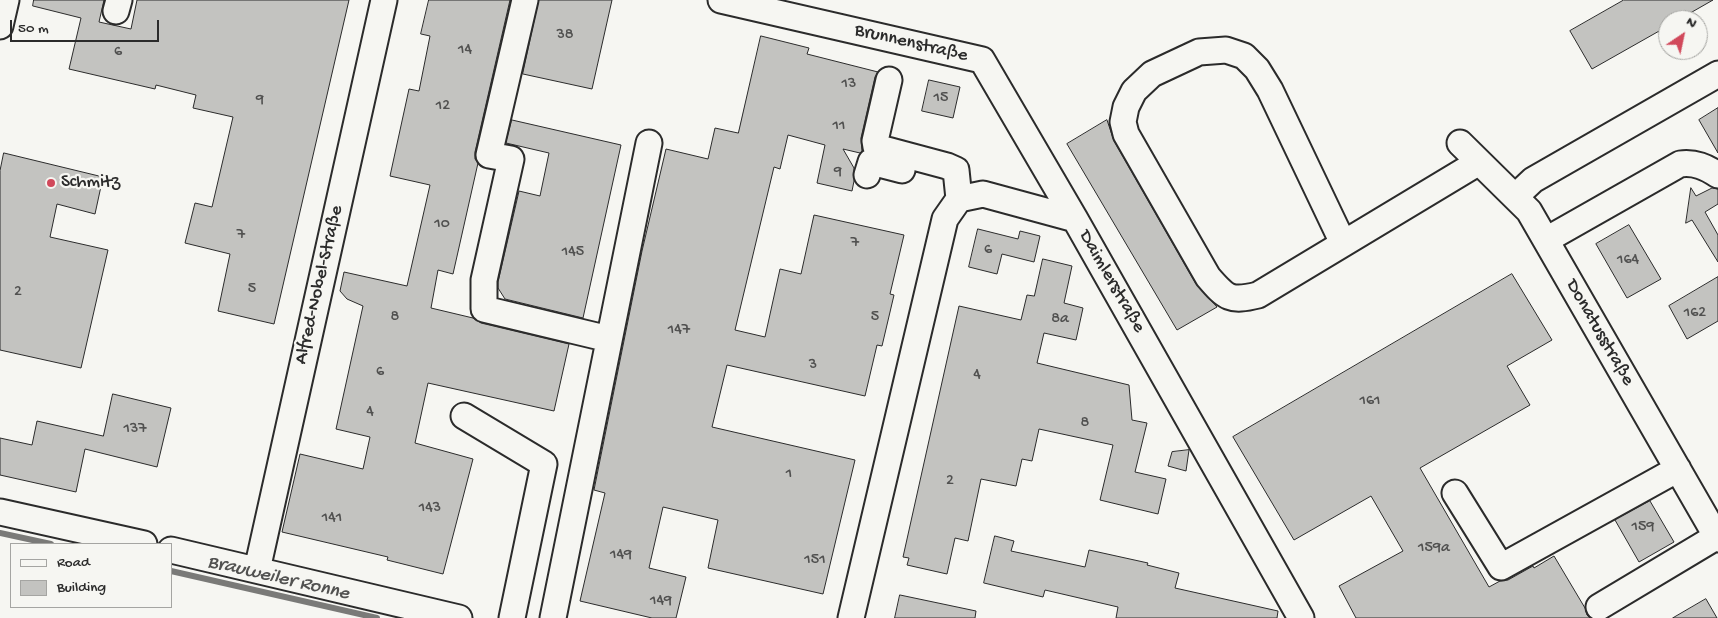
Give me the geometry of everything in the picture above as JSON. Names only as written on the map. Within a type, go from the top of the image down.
[{"type":"street","points":[[0,26],[6,0]]},
{"type":"street","name":"Alfred-Nobel-Straße","points":[[257,570],[384,0]]},
{"type":"street","points":[[525,0],[489,155],[511,159],[484,280],[484,309],[609,339]]},
{"type":"street","name":"Brunnenstraße","points":[[721,0],[982,60],[1075,219]]},
{"type":"street","points":[[1344,243],[1270,90],[1257,69],[1244,56],[1226,50],[1199,52],[1152,74],[1134,91],[1126,107],[1123,122],[1126,134],[1208,277],[1221,292],[1233,299],[1258,295],[1479,162]]},
{"type":"street","points":[[1515,197],[1533,180],[1718,74]]},
{"type":"street","points":[[852,618],[945,219],[958,192],[956,170],[876,147],[875,141],[889,80]]},
{"type":"street","points":[[553,618],[649,143]]},
{"type":"street","name":"Donatusstraße","points":[[1460,143],[1529,211],[1717,538]]},
{"type":"street","points":[[867,175],[871,162],[958,192]]},
{"type":"street","points":[[1546,240],[1680,164],[1700,165],[1718,175]]},
{"type":"street","name":"Daimlerstraße","points":[[958,192],[983,194],[1075,219],[1301,618]]},
{"type":"street","points":[[464,416],[544,464],[512,618]]},
{"type":"street","points":[[1455,493],[1501,567],[1678,469]]},
{"type":"street","points":[[0,512],[140,543]]},
{"type":"street","points":[[1599,607],[1717,538]]},
{"type":"street","points":[[172,550],[257,570],[371,607],[459,618]]},
{"type":"building","points":[[34,0],[104,0],[99,22],[131,29],[137,0],[349,0],[274,324],[218,311],[230,254],[185,243],[195,203],[212,207],[233,117],[193,108],[196,95],[156,85],[155,89],[69,69],[81,18],[33,6]]},
{"type":"building","points":[[429,0],[510,0],[475,152],[475,159],[478,163],[453,274],[438,270],[431,308],[473,318],[481,323],[569,344],[554,411],[428,383],[415,443],[473,459],[443,574],[387,560],[388,557],[282,532],[300,454],[363,469],[370,437],[336,429],[363,306],[347,299],[340,291],[344,272],[407,286],[430,185],[390,176],[409,89],[419,91],[430,36],[421,34]]},
{"type":"building","points":[[539,0],[612,0],[592,89],[523,74]]},
{"type":"building","points":[[1624,0],[1713,0],[1696,10],[1658,10],[1658,32],[1592,69],[1570,31]]},
{"type":"building","points":[[761,36],[809,48],[807,54],[878,72],[875,77],[861,138],[862,151],[860,153],[843,149],[854,168],[852,191],[817,183],[825,145],[788,135],[780,169],[774,167],[735,330],[765,337],[780,269],[801,274],[814,215],[904,235],[890,294],[894,295],[882,346],[877,345],[865,396],[727,365],[712,427],[855,460],[823,594],[708,568],[718,520],[663,507],[649,568],[686,577],[676,618],[652,618],[580,601],[605,493],[594,490],[642,251],[666,149],[708,159],[715,128],[738,133]]},
{"type":"building","points":[[929,80],[960,87],[953,118],[922,111]]},
{"type":"building","points":[[1718,108],[1718,153],[1699,120]]},
{"type":"building","points":[[512,120],[621,145],[583,318],[505,299],[498,288],[519,191],[540,196],[549,153],[506,143]]},
{"type":"building","points":[[1107,120],[1114,141],[1196,284],[1217,307],[1177,330],[1067,144]]},
{"type":"building","points":[[4,153],[103,177],[95,214],[57,204],[50,237],[108,250],[81,368],[0,350],[0,171]]},
{"type":"building","points":[[1691,188],[1696,196],[1712,188],[1718,189],[1718,204],[1705,212],[1718,235],[1718,262],[1692,220],[1686,223]]},
{"type":"building","points":[[1629,225],[1661,279],[1627,298],[1596,244]]},
{"type":"building","points":[[978,229],[1018,239],[1020,231],[1040,236],[1034,262],[1002,254],[997,274],[969,267]]},
{"type":"building","points":[[1043,259],[1072,266],[1064,303],[1083,308],[1076,340],[1044,333],[1037,363],[1129,385],[1132,420],[1147,423],[1135,472],[1166,479],[1158,514],[1100,500],[1113,445],[1039,429],[1032,461],[1022,459],[1016,486],[981,479],[968,541],[955,538],[947,574],[907,565],[909,558],[903,557],[959,306],[1021,320],[1027,295],[1034,296]]},
{"type":"building","points":[[1512,274],[1552,340],[1507,366],[1530,405],[1420,468],[1489,587],[1500,581],[1508,580],[1533,566],[1534,568],[1554,556],[1590,618],[1356,618],[1339,586],[1403,551],[1371,496],[1294,540],[1233,437]]},
{"type":"building","points":[[1718,277],[1718,321],[1687,339],[1669,306]]},
{"type":"building","points":[[113,394],[171,408],[157,467],[85,449],[76,492],[0,475],[0,438],[32,445],[37,421],[103,436]]},
{"type":"building","points":[[1189,450],[1186,471],[1168,466],[1172,452]]},
{"type":"building","points":[[1650,501],[1674,542],[1639,562],[1615,520]]},
{"type":"building","points":[[995,536],[1014,541],[1011,551],[1085,567],[1089,550],[1148,563],[1147,565],[1179,573],[1175,588],[1278,611],[1277,618],[1116,618],[1118,607],[1045,590],[1043,597],[984,583]]},
{"type":"building","points":[[900,595],[976,611],[975,618],[895,618]]},
{"type":"building","points":[[1706,599],[1717,618],[1673,618]]},
{"type":"waterway","name":"Brauweiler Ronne","points":[[0,533],[46,543]]},
{"type":"waterway","name":"Brauweiler Ronne","points":[[172,571],[377,618]]},
{"type":"place","name":"Schmitz","points":[[51,183]]}]
